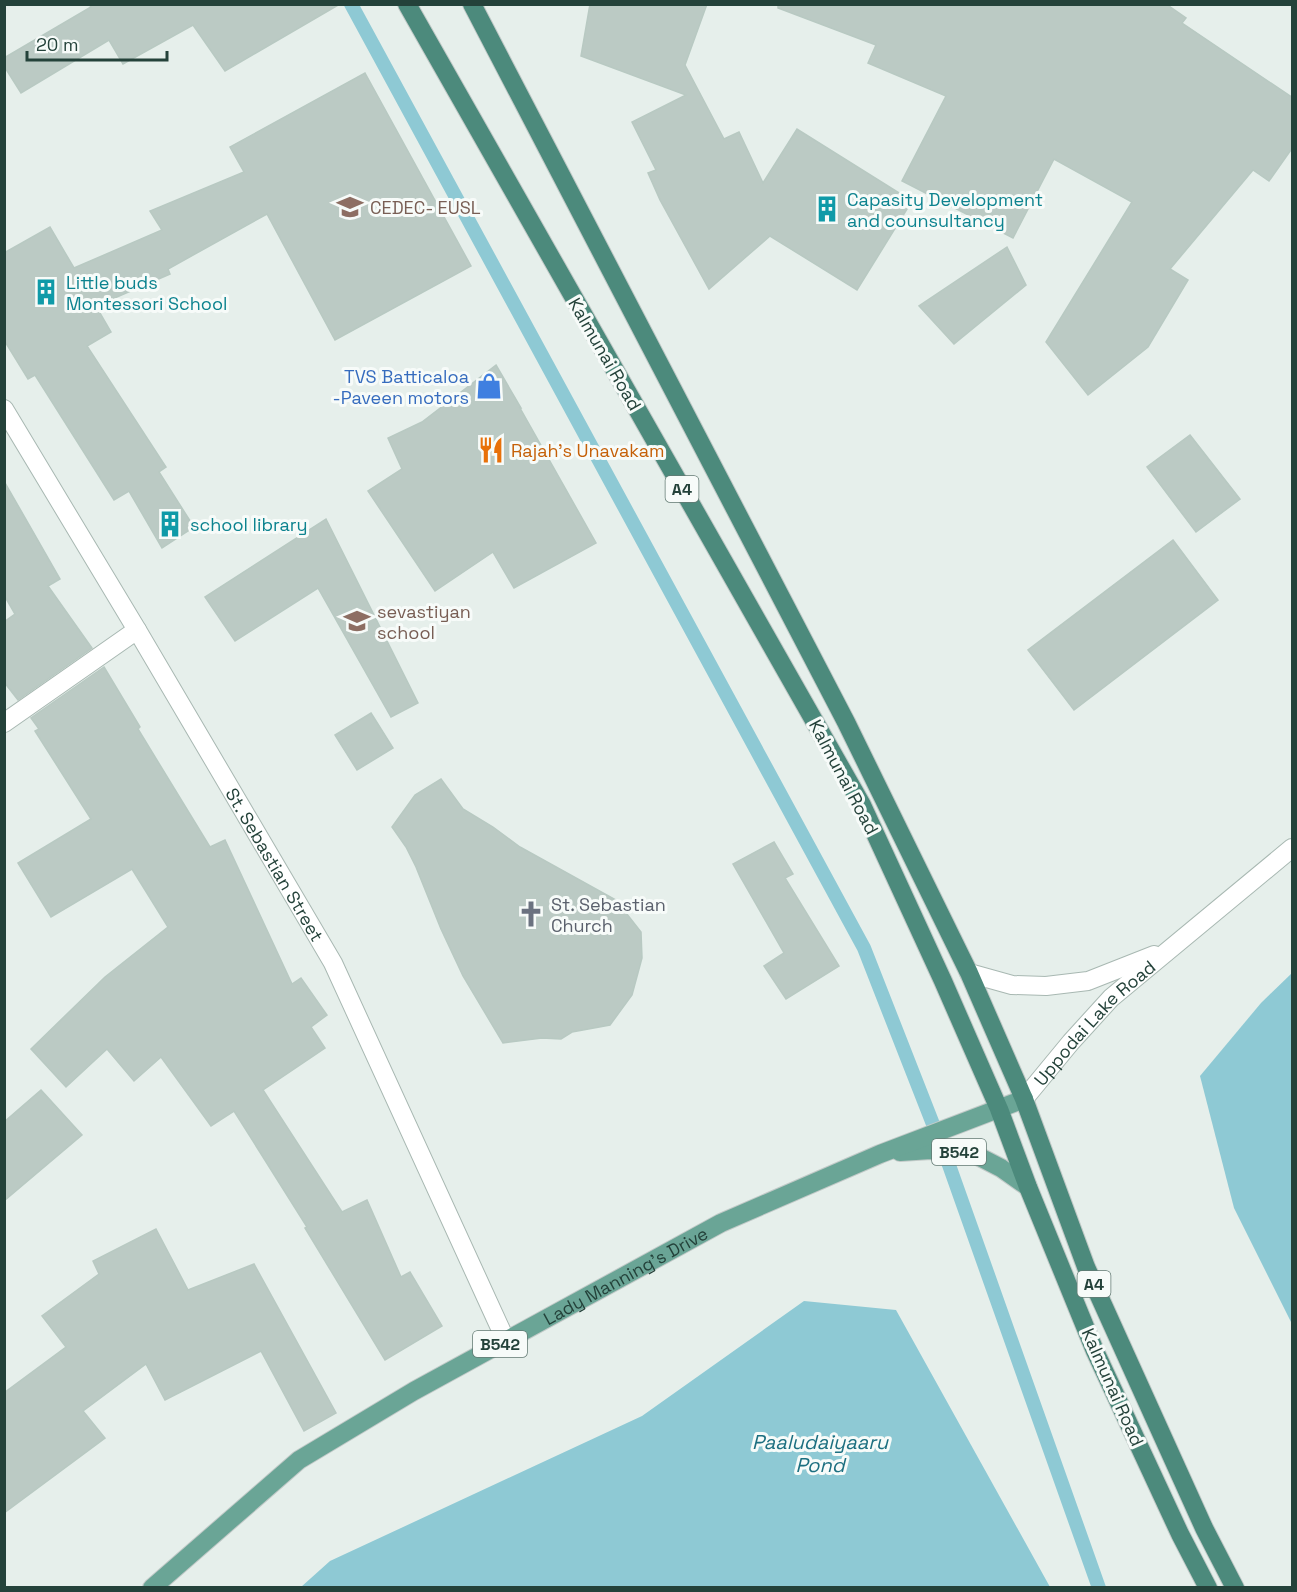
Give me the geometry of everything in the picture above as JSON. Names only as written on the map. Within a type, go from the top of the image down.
[{"type":"highway","name":"Kalmunai Road","points":[[407,4],[862,805],[999,1109],[1028,1187],[1095,1351],[1180,1534],[1208,1587]]},
{"type":"highway","name":"Kalmunai Road","points":[[472,4],[846,722],[969,973],[1024,1099],[1086,1268],[1204,1528],[1235,1587]]},
{"type":"main road","name":"Lady Manning’s Drive","points":[[152,1587],[300,1460],[414,1391],[721,1224],[880,1154],[1024,1099]]},
{"type":"main road","name":"Lady Manning’s Drive","points":[[880,1154],[931,1150],[970,1152],[1001,1168],[1028,1187]]},
{"type":"street","name":"St. Sebastian Street","points":[[4,409],[333,963],[506,1341]]},
{"type":"street","points":[[4,723],[137,630]]},
{"type":"street","name":"Uppodai Lake Road","points":[[1024,1099],[1111,998],[1293,848]]},
{"type":"street","name":"Uppodai Lake Road","points":[[969,973],[1012,985],[1046,986],[1088,981],[1167,951]]},
{"type":"water","points":[[1292,973],[1292,1324],[1234,1208],[1200,1076],[1261,1003]]},
{"type":"water","name":"Paaludaiyaaru Pond","points":[[804,1301],[896,1310],[1050,1587],[301,1587],[330,1561],[642,1416]]},
{"type":"building","points":[[89,4],[340,4],[225,71],[193,25],[123,64],[109,40],[21,93],[4,66],[4,58],[91,7]]},
{"type":"building","points":[[590,4],[707,4],[685,65],[724,139],[739,132],[763,183],[797,129],[912,201],[857,290],[770,236],[709,289],[660,200],[648,173],[656,170],[632,122],[686,95],[581,56]]},
{"type":"building","points":[[778,4],[1166,4],[1186,18],[1182,23],[1293,98],[1293,147],[1269,181],[1253,170],[1170,269],[1188,280],[1148,347],[1088,395],[1046,342],[1132,202],[1054,159],[1013,238],[902,181],[946,96],[868,63],[876,45],[778,8]]},
{"type":"building","points":[[365,73],[471,266],[335,340],[267,214],[168,269],[170,274],[96,306],[111,332],[87,346],[166,467],[159,472],[194,527],[162,548],[129,491],[114,500],[35,375],[28,379],[4,340],[4,253],[50,227],[74,268],[162,230],[150,211],[244,172],[230,147]]},
{"type":"building","points":[[1007,247],[1026,285],[954,344],[919,306]]},
{"type":"building","points":[[496,365],[596,543],[514,588],[493,552],[435,591],[368,491],[402,469],[388,438],[422,422]]},
{"type":"building","points":[[1190,435],[1240,499],[1196,532],[1147,467]]},
{"type":"building","points":[[4,481],[60,579],[48,586],[92,648],[18,700],[4,682],[4,622],[15,614],[4,595]]},
{"type":"building","points":[[326,519],[418,703],[391,717],[318,588],[235,641],[205,597]]},
{"type":"building","points":[[1173,540],[1218,600],[1074,710],[1028,650]]},
{"type":"building","points":[[104,667],[140,727],[138,729],[210,847],[225,840],[292,984],[301,978],[327,1015],[311,1027],[325,1048],[263,1090],[342,1212],[367,1200],[401,1277],[410,1272],[442,1326],[385,1360],[305,1228],[307,1227],[234,1111],[211,1126],[161,1057],[134,1081],[107,1049],[66,1087],[31,1049],[105,977],[168,927],[132,869],[51,917],[18,863],[91,819],[35,731],[39,729],[31,718]]},
{"type":"building","points":[[371,713],[393,748],[357,770],[335,735]]},
{"type":"building","name":"St. Sebastian Church","points":[[441,779],[463,809],[520,847],[616,900],[641,932],[642,958],[632,995],[610,1025],[572,1032],[561,1039],[542,1038],[503,1043],[463,976],[416,867],[392,827],[415,795]]},
{"type":"building","points":[[774,842],[793,874],[785,878],[839,966],[786,999],[764,966],[784,953],[733,864]]},
{"type":"building","points":[[41,1090],[82,1135],[4,1201],[4,1122]]},
{"type":"building","points":[[156,1229],[188,1290],[254,1264],[336,1413],[304,1431],[261,1351],[165,1400],[146,1364],[83,1411],[105,1438],[4,1513],[4,1393],[66,1347],[42,1316],[99,1274],[93,1261]]},
{"type":"waterway","points":[[351,4],[864,948],[949,1165],[1099,1588]]},
{"type":"place","name":"CEDEC- EUSL","points":[[350,207]]},
{"type":"place","name":"Capasity Development and counsultancy","points":[[827,209]]},
{"type":"place","name":"Little buds Montessori School","points":[[46,292]]},
{"type":"place","name":"TVS Batticaloa -Paveen motors","points":[[489,386]]},
{"type":"place","name":"Rajah's Unavakam","points":[[491,450]]},
{"type":"place","name":"school library","points":[[170,524]]},
{"type":"place","name":"sevastiyan school","points":[[357,621]]},
{"type":"place","name":"St. Sebastian Church","points":[[531,914]]}]
